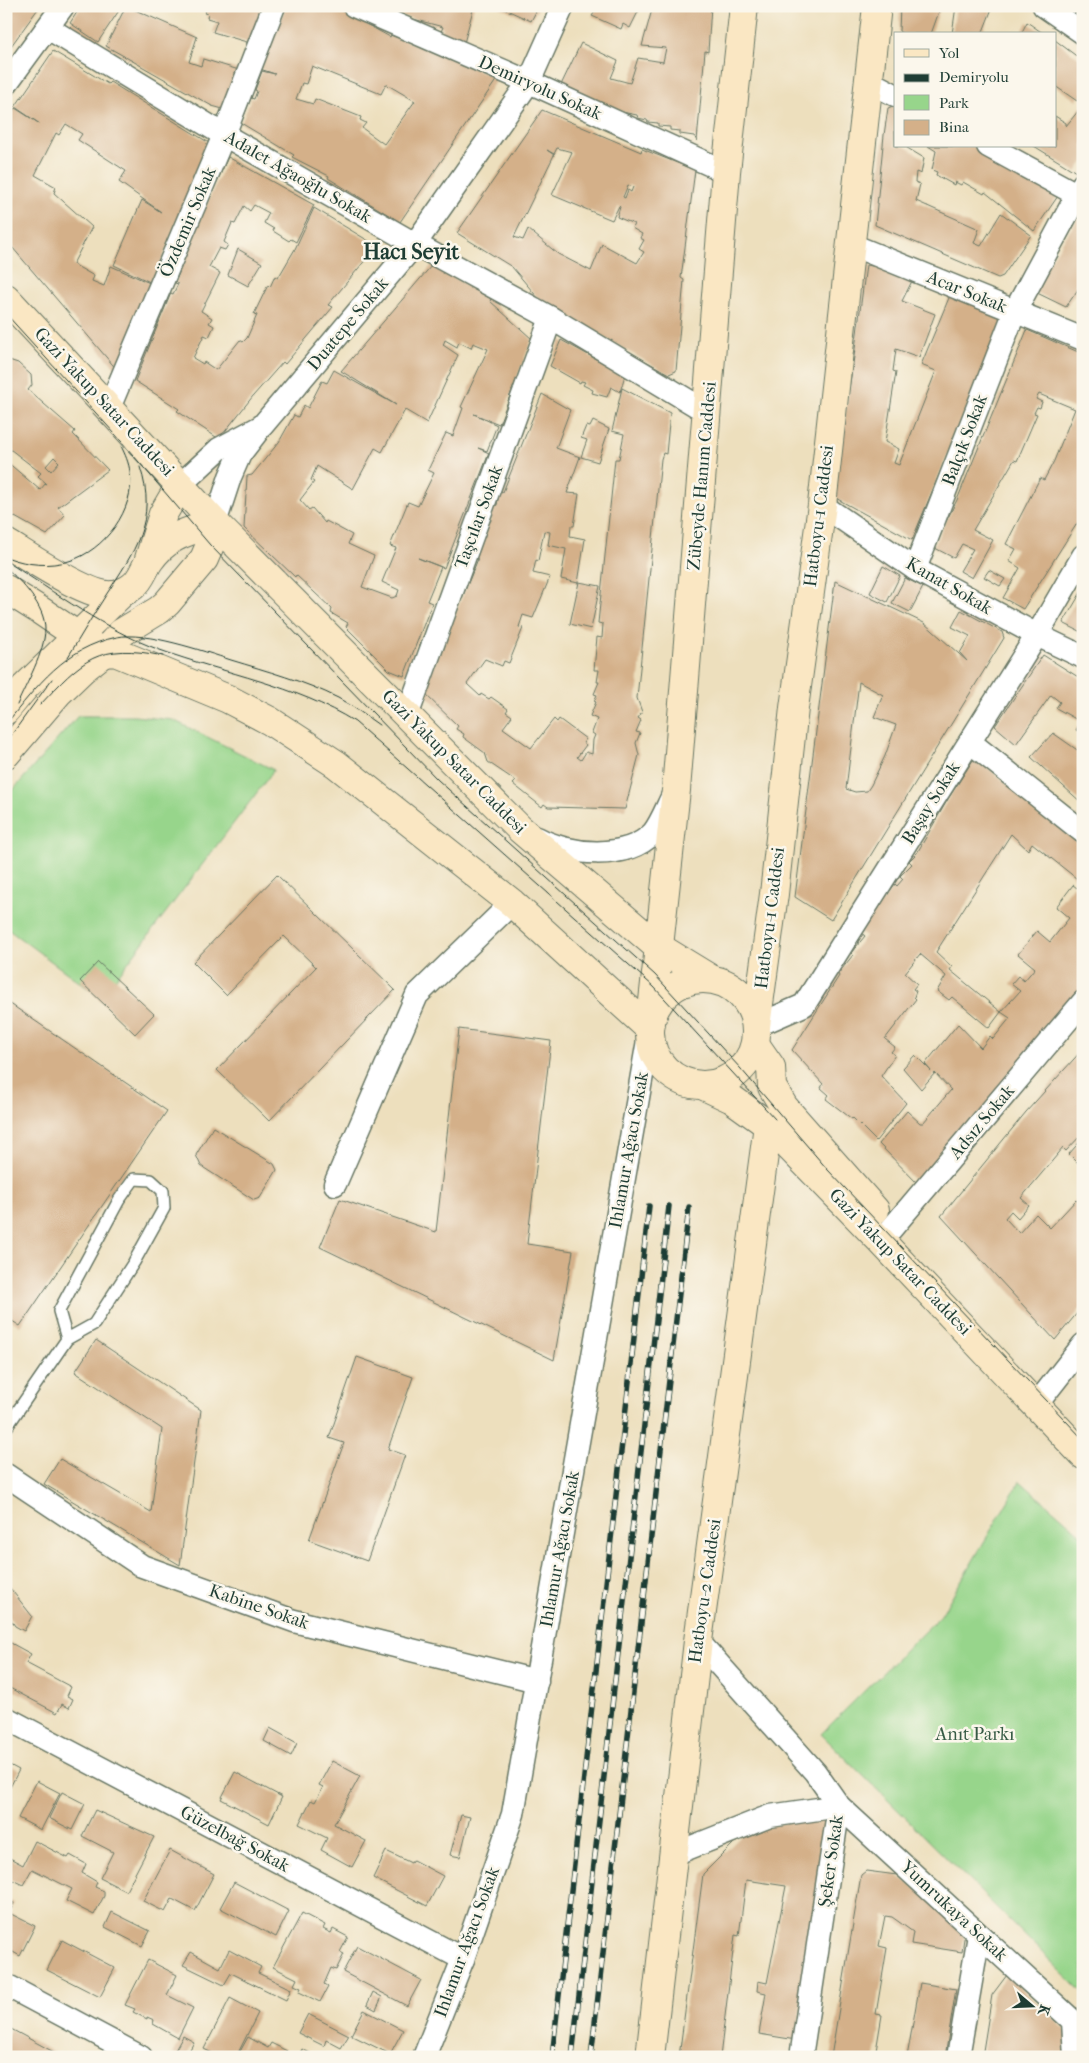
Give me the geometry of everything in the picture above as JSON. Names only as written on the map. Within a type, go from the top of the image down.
[{"type":"main road","name":"Zübeyde Hanım Caddesi","points":[[650,1029],[657,946],[676,790],[726,172],[744,6]]},
{"type":"main road","name":"Hatboyu-1 Caddesi","points":[[756,1035],[774,894],[794,708],[822,504],[877,6]]},
{"type":"main road","name":"Gazi Yakup Satar Caddesi","points":[[6,298],[215,523],[520,829],[657,946],[711,979]]},
{"type":"main road","points":[[6,543],[78,585],[111,593],[133,586],[142,576],[148,563],[163,514],[180,485]]},
{"type":"main road","points":[[148,563],[164,543],[172,537],[215,523]]},
{"type":"main road","points":[[6,754],[58,693],[103,653],[121,633],[168,603],[204,559],[210,545],[215,523]]},
{"type":"main road","points":[[6,589],[41,611],[76,637],[103,653],[114,652],[228,699],[270,721],[336,764],[512,903],[650,1029]]},
{"type":"main road","points":[[6,710],[25,687],[76,637],[111,593]]},
{"type":"main road","points":[[711,979],[727,984],[742,995],[752,1009],[756,1035],[749,1060],[737,1073],[722,1082],[704,1086],[687,1083],[671,1075],[659,1062],[652,1046],[650,1029],[654,1011],[663,997],[677,986],[693,980],[711,979]]},
{"type":"main road","name":"Gazi Yakup Satar Caddesi","points":[[756,1035],[771,1068],[772,1087],[784,1107],[886,1235]]},
{"type":"main road","name":"Gazi Yakup Satar Caddesi","points":[[704,1086],[732,1099],[768,1125],[886,1235],[1001,1347],[1083,1455]]},
{"type":"main road","name":"Hatboyu-2 Caddesi","points":[[650,2057],[698,1641],[768,1125]]},
{"type":"main road","name":"Gazi Yakup Satar Caddesi","points":[[1041,1399],[1083,1430]]},
{"type":"street","points":[[6,84],[63,6]]},
{"type":"street","name":"Özdemir Sokak","points":[[110,408],[224,135],[274,6]]},
{"type":"street","name":"Duatepe Sokak","points":[[180,485],[219,449],[262,426],[415,244],[529,82],[563,6]]},
{"type":"street","points":[[1044,6],[1083,33]]},
{"type":"street","name":"Demiryolu Sokak","points":[[364,9],[726,172]]},
{"type":"street","name":"Adalet Ağaoğlu Sokak","points":[[48,28],[224,135],[415,244],[551,318],[707,412]]},
{"type":"street","points":[[870,82],[894,94]]},
{"type":"street","points":[[992,148],[1079,189]]},
{"type":"street","name":"Balçık Sokak","points":[[915,569],[1015,311],[1079,189]]},
{"type":"street","name":"Acar Sokak","points":[[852,245],[1083,339]]},
{"type":"street","name":"Taşcılar Sokak","points":[[407,716],[551,318]]},
{"type":"street","points":[[215,523],[230,477],[240,454],[262,426]]},
{"type":"street","name":"Kanat Sokak","points":[[822,504],[915,569],[1037,635],[1083,657]]},
{"type":"street","name":"Başay Sokak","points":[[756,1035],[804,1005],[1037,635],[1083,556]]},
{"type":"street","points":[[970,742],[1083,832]]},
{"type":"street","points":[[520,829],[549,845],[576,852],[608,852],[634,846],[653,832],[676,790]]},
{"type":"street","points":[[335,1184],[417,995],[512,903]]},
{"type":"street","name":"Adsız Sokak","points":[[886,1235],[1083,1002]]},
{"type":"street","name":"Ihlamur Ağacı Sokak","points":[[424,2057],[463,1960],[513,1814],[650,1029]]},
{"type":"street","points":[[1041,1399],[1083,1345]]},
{"type":"street","name":"Kabine Sokak","points":[[6,1475],[142,1566],[294,1621],[537,1681]]},
{"type":"street","name":"Yumrukaya Sokak","points":[[698,1641],[815,1772],[839,1806],[1073,2021],[1075,2057]]},
{"type":"street","name":"Güzelbağ Sokak","points":[[6,1718],[463,1960]]},
{"type":"street","name":"Şeker Sokak","points":[[674,1854],[770,1816],[839,1806],[802,2057]]},
{"type":"street","points":[[958,2057],[979,1934]]},
{"type":"street","points":[[6,1985],[141,2057]]},
{"type":"lane","points":[[6,1428],[67,1339],[94,1324],[134,1262],[164,1208],[163,1191],[151,1180],[134,1179],[118,1200],[59,1311],[67,1339]]},
{"type":"green space","points":[[78,716],[134,716],[173,720],[274,770],[101,998],[6,928],[6,798]]},
{"type":"green space","name":"Anıt Parkı","points":[[1020,1481],[1083,1536],[1083,1993],[821,1734],[941,1615]]},
{"type":"building","points":[[6,6],[40,6],[6,53]]},
{"type":"building","points":[[81,6],[122,6],[98,42],[70,23]]},
{"type":"building","points":[[126,6],[197,37],[189,62],[201,66],[203,59],[239,70],[223,109],[212,106],[106,46]]},
{"type":"building","points":[[207,6],[264,6],[250,43],[213,32],[217,21],[207,18],[208,14],[205,13]]},
{"type":"building","points":[[286,6],[331,6],[390,37],[391,35],[449,57],[497,79],[400,222],[328,178],[329,176],[292,157],[294,155],[241,123],[251,98],[254,99],[257,91],[255,90],[262,71],[275,74],[260,69]],"holes":[[[312,66],[381,94],[386,84],[415,101],[384,144],[362,128],[366,123],[360,120],[361,117],[315,99],[313,104],[296,99],[302,83],[306,84]]]},
{"type":"building","points":[[389,6],[474,6],[464,43],[440,34],[443,27],[387,12]]},
{"type":"building","points":[[498,6],[539,6],[531,21]]},
{"type":"building","points":[[599,6],[641,6],[630,28],[623,24],[621,29],[592,16]]},
{"type":"building","points":[[653,6],[711,6],[708,52],[705,51],[697,141],[694,136],[680,134],[680,131],[670,130],[670,127],[658,126],[658,123],[648,122],[638,118],[637,115],[622,112],[561,85],[581,43],[618,61],[611,78],[630,83],[638,58],[663,62],[666,48],[642,46]]},
{"type":"building","points":[[900,6],[941,6],[932,32],[899,31]]},
{"type":"building","points":[[956,6],[993,6],[983,32],[952,32]]},
{"type":"building","points":[[1070,6],[1083,6],[1083,15]]},
{"type":"building","points":[[1027,22],[1041,32],[1022,32]]},
{"type":"building","points":[[1056,41],[1083,61],[1083,99],[1079,96],[1077,101],[1056,87]]},
{"type":"building","points":[[53,51],[108,84],[110,82],[211,144],[152,283],[114,265],[142,200],[161,212],[119,182],[126,171],[78,140],[82,134],[66,124],[59,135],[56,133],[35,175],[56,187],[54,193],[92,227],[73,264],[94,276],[92,281],[104,286],[111,266],[152,284],[118,371],[6,240],[6,119],[15,108],[40,124],[15,107]]},
{"type":"building","points":[[1083,105],[1083,162],[1076,172],[1037,148],[1056,148],[1056,117],[1066,123],[1066,126]]},
{"type":"building","points":[[894,106],[894,148],[907,148],[924,158],[921,174],[916,172],[915,182],[920,184],[916,201],[979,229],[974,243],[981,246],[1001,213],[1031,235],[1003,276],[998,278],[875,225],[888,108]]},
{"type":"building","points":[[542,110],[641,152],[642,149],[695,170],[681,278],[684,280],[676,371],[669,374],[538,298],[512,267],[457,233]],"holes":[[[557,148],[572,152],[552,195],[612,220],[619,206],[617,217],[634,224],[632,228],[642,234],[640,238],[644,240],[639,249],[644,252],[637,263],[602,244],[591,271],[558,254],[528,229],[523,240],[514,237],[554,155],[547,150],[554,154]],[[628,185],[633,187],[631,192],[628,190],[625,198],[623,197]]]},
{"type":"building","points":[[931,148],[976,148],[1058,196],[1034,231],[985,192],[984,194],[963,182],[961,185],[955,182],[954,185],[936,175],[937,172],[932,170],[936,151]]},
{"type":"building","points":[[228,157],[314,205],[296,242],[291,239],[289,241],[273,231],[274,229],[264,223],[269,213],[254,205],[250,211],[244,206],[235,224],[232,223],[224,242],[228,245],[225,250],[219,248],[209,267],[220,273],[201,311],[212,318],[209,323],[214,326],[209,337],[204,335],[193,358],[203,364],[204,362],[216,370],[240,340],[243,342],[247,338],[257,315],[254,314],[268,285],[270,287],[275,276],[278,278],[295,249],[314,208],[377,246],[328,305],[333,307],[285,364],[283,362],[253,396],[219,439],[177,411],[179,409],[135,381],[171,293],[173,294],[178,284],[175,283],[197,226]]},
{"type":"building","points":[[1083,211],[1083,269],[1079,273],[1083,275],[1083,282],[1066,307],[1031,290]]},
{"type":"building","points":[[238,249],[262,263],[248,286],[228,275]]},
{"type":"building","points":[[432,265],[491,299],[490,301],[532,339],[499,424],[474,414],[497,425],[487,451],[478,448],[489,453],[444,568],[418,558],[441,567],[427,601],[432,603],[404,676],[389,670],[346,627],[348,623],[331,613],[332,609],[296,575],[295,577],[244,528],[247,476],[252,475],[279,442],[294,415],[298,417],[304,405],[308,408],[322,381],[327,383],[334,370],[396,405],[341,371]],"holes":[[[445,340],[457,347],[459,342],[471,348],[473,343],[488,349],[461,407],[463,408],[453,436],[446,433],[428,470],[434,473],[418,506],[408,502],[390,546],[396,548],[382,582],[399,590],[397,596],[392,598],[362,587],[374,556],[348,544],[352,535],[326,521],[325,523],[312,508],[309,510],[300,500],[314,482],[311,480],[317,466],[353,489],[375,448],[382,452],[405,410],[427,423],[458,355],[443,345]]]},
{"type":"building","points":[[866,265],[898,270],[914,277],[902,301],[935,314],[919,357],[896,349],[893,371],[896,372],[885,442],[899,449],[894,463],[899,465],[936,371],[921,365],[951,293],[1005,316],[912,540],[832,496],[853,364]]},
{"type":"building","points":[[1027,330],[1083,354],[1083,514],[1023,609],[1003,598],[1020,568],[1009,561],[1016,549],[1006,544],[1040,478],[1044,480],[1054,461],[1075,409],[1039,394],[1036,399],[1042,402],[1040,408],[1037,407],[1034,413],[1037,414],[1017,461],[1014,460],[973,530],[993,540],[972,578],[960,571],[973,549],[962,544],[954,558],[933,547],[957,500]]},
{"type":"building","points":[[561,340],[625,375],[620,392],[611,387],[607,397],[592,393],[593,390],[583,385],[585,382],[581,381],[580,383],[550,366]]},
{"type":"building","points":[[6,356],[9,360],[18,363],[31,375],[32,385],[28,390],[75,431],[73,434],[108,470],[58,507],[65,515],[47,535],[6,512],[6,461],[40,490],[46,483],[38,476],[41,473],[6,446]],"holes":[[[54,457],[59,462],[51,471],[46,466]]]},
{"type":"building","points":[[622,388],[670,413],[666,454],[663,453],[661,459],[637,698],[642,712],[638,718],[641,720],[636,732],[640,733],[636,743],[639,755],[625,809],[548,807],[544,804],[542,807],[513,784],[516,781],[488,762],[485,753],[463,737],[464,734],[456,729],[458,726],[423,692],[478,559],[475,558],[489,521],[491,521],[493,506],[497,505],[499,491],[503,492],[542,394],[570,410],[556,448],[580,457],[567,493],[579,494],[574,526],[571,526],[570,536],[585,539],[578,583],[561,579],[566,549],[548,545],[550,532],[544,531],[538,561],[536,560],[533,573],[550,577],[533,618],[523,615],[519,627],[523,628],[509,663],[504,661],[502,666],[485,659],[467,684],[480,696],[481,694],[489,699],[491,697],[508,709],[506,712],[512,716],[503,728],[531,748],[554,719],[557,722],[559,719],[586,739],[583,743],[586,745],[577,757],[581,760],[586,752],[592,754],[595,735],[592,733],[597,719],[590,716],[596,702],[594,701],[597,695],[594,694],[599,682],[597,682],[599,670],[594,670],[597,637],[602,638],[603,624],[598,623],[615,459],[619,459],[624,434],[612,431]]},
{"type":"building","points":[[593,421],[609,429],[598,462],[581,457],[587,440],[581,438],[586,426],[590,427]]},
{"type":"building","points":[[883,566],[900,576],[887,602],[870,593]]},
{"type":"building","points":[[989,570],[1005,579],[1000,586],[984,577]]},
{"type":"building","points":[[905,578],[923,587],[910,612],[892,603]]},
{"type":"building","points":[[835,581],[924,623],[967,661],[960,653],[970,636],[952,627],[961,610],[1002,632],[1004,638],[831,920],[795,897]],"holes":[[[859,682],[883,695],[874,717],[896,725],[885,756],[867,791],[855,792],[846,789]]]},
{"type":"building","points":[[579,582],[600,586],[591,629],[570,624]]},
{"type":"building","points":[[1083,589],[1083,633],[1063,623]]},
{"type":"building","points":[[1043,655],[1083,680],[1083,734],[1076,730],[1081,722],[1056,708],[1060,702],[1051,695],[1016,744],[995,726]]},
{"type":"building","points":[[1053,733],[1083,754],[1083,768],[1079,773],[1083,770],[1083,804],[1031,757]]},
{"type":"building","points":[[975,757],[1083,847],[1083,991],[920,1186],[879,1144],[907,1111],[920,1123],[923,1123],[951,1090],[935,1073],[921,1089],[903,1068],[915,1055],[931,1071],[925,1064],[958,1024],[981,1048],[990,1036],[993,1039],[1010,1018],[1001,1012],[989,1028],[952,997],[949,1000],[937,991],[946,976],[920,954],[905,973],[917,984],[913,989],[916,991],[914,997],[916,999],[885,1039],[895,1047],[891,1052],[895,1055],[881,1076],[906,1103],[876,1141],[853,1118],[826,1099],[829,1095],[821,1088],[823,1084],[792,1050],[839,976],[838,974],[853,955],[851,953],[865,936],[860,932],[895,884],[897,886],[903,879],[900,876],[912,864],[909,861],[917,853]],"holes":[[[1011,834],[1028,850],[1032,843],[1081,882],[1077,888],[1073,885],[1056,907],[1069,918],[1050,942],[1037,931],[1018,954],[1035,968],[1024,981],[1018,976],[1011,984],[1020,991],[1001,1012],[950,970],[952,967],[936,952]]]},
{"type":"building","points":[[277,875],[395,990],[269,1121],[217,1070],[316,967],[284,936],[226,995],[193,962]]},
{"type":"building","points":[[98,962],[154,1014],[135,1034],[80,981]]},
{"type":"building","points":[[6,1001],[167,1111],[20,1326],[6,1317]]},
{"type":"building","points":[[459,1029],[551,1041],[527,1244],[573,1251],[554,1360],[320,1247],[340,1199],[436,1232]]},
{"type":"building","points":[[1083,1049],[1083,1133],[1066,1151],[1063,1148],[1021,1198],[1029,1205],[1018,1218],[1011,1211],[1005,1218],[1019,1233],[1036,1214],[1050,1228],[1076,1200],[1083,1207],[1083,1306],[1055,1340],[941,1216],[1026,1112]]},
{"type":"building","points":[[213,1127],[274,1164],[277,1170],[260,1198],[254,1200],[201,1166],[196,1155]]},
{"type":"building","points":[[1083,1138],[1083,1157],[1078,1163],[1069,1154]]},
{"type":"building","points":[[96,1340],[201,1410],[180,1565],[44,1484],[60,1459],[151,1512],[162,1429],[75,1372]]},
{"type":"building","points":[[357,1357],[413,1377],[388,1449],[405,1455],[367,1561],[309,1540],[344,1443],[329,1438]]},
{"type":"building","points":[[6,1583],[32,1616],[24,1631],[15,1626],[6,1612]]},
{"type":"building","points":[[9,1642],[31,1654],[26,1663],[71,1687],[67,1696],[73,1699],[69,1708],[62,1704],[57,1713],[6,1686],[6,1647]]},
{"type":"building","points":[[270,1728],[297,1743],[291,1756],[264,1741]]},
{"type":"building","points":[[332,1761],[360,1776],[334,1824],[366,1841],[352,1867],[321,1850],[327,1838],[299,1824],[311,1800],[315,1802],[323,1787],[319,1785]]},
{"type":"building","points":[[6,1763],[19,1770],[6,1795]]},
{"type":"building","points":[[235,1772],[282,1797],[269,1824],[221,1799]]},
{"type":"building","points":[[37,1781],[60,1793],[41,1830],[18,1818]]},
{"type":"building","points":[[62,1792],[85,1804],[72,1830],[49,1818]]},
{"type":"building","points":[[95,1810],[154,1837],[126,1891],[100,1878],[113,1852],[82,1836]]},
{"type":"building","points":[[461,1815],[470,1817],[460,1857],[450,1855]]},
{"type":"building","points":[[817,1816],[832,1823],[796,2040],[759,2034],[766,1993],[757,1991],[758,1981],[767,1983],[786,1886],[746,1880],[739,1936],[735,1935],[720,2057],[679,2057],[703,1874],[746,1831]]},
{"type":"building","points":[[35,1841],[68,1858],[70,1855],[86,1864],[82,1873],[97,1882],[95,1887],[104,1891],[104,1896],[94,1915],[66,1901],[72,1889],[32,1869],[23,1885],[6,1877],[6,1856],[23,1865]]},
{"type":"building","points":[[170,1850],[214,1874],[195,1911],[172,1899],[165,1912],[143,1901]]},
{"type":"building","points":[[386,1851],[411,1863],[413,1860],[443,1876],[427,1906],[373,1878]]},
{"type":"building","points":[[866,1871],[897,1875],[966,1925],[962,1952],[911,1944],[913,1932],[892,1917],[885,1916],[879,1946],[887,1948],[876,2014],[882,2015],[875,2057],[831,2057],[861,1875]]},
{"type":"building","points":[[234,1882],[289,1911],[276,1937],[220,1908]]},
{"type":"building","points":[[6,1899],[14,1903],[9,1913],[35,1926],[20,1956],[6,1948]]},
{"type":"building","points":[[112,1912],[150,1931],[142,1946],[105,1927]]},
{"type":"building","points":[[302,1913],[325,1925],[323,1929],[331,1933],[333,1929],[348,1937],[340,1952],[344,1954],[336,1970],[331,1968],[324,1984],[328,1987],[320,2002],[299,1992],[301,1988],[294,1985],[297,1979],[273,1967]]},
{"type":"building","points":[[62,1940],[115,1968],[100,1997],[47,1970]]},
{"type":"building","points":[[357,1946],[421,1980],[407,2006],[343,1972]]},
{"type":"building","points":[[229,1950],[261,1967],[258,1973],[291,1989],[286,2000],[231,1973],[224,1985],[183,1965],[191,1952],[220,1968]]},
{"type":"building","points":[[148,1960],[177,1975],[167,1995],[193,2008],[178,2038],[153,2024],[154,2020],[147,2017],[147,2019],[133,2012],[135,2009],[125,2005]]},
{"type":"building","points":[[1007,1975],[1067,2031],[1070,2057],[982,2057],[992,1995]]},
{"type":"building","points":[[920,1983],[956,1989],[945,2057],[907,2057]]},
{"type":"building","points":[[373,1992],[382,1997],[376,2010],[367,2005]]},
{"type":"building","points":[[230,1998],[258,2013],[236,2057],[220,2057],[204,2049]]},
{"type":"building","points":[[364,2010],[403,2030],[390,2054],[351,2035]]},
{"type":"building","points":[[308,2014],[349,2035],[341,2048],[326,2040],[324,2046],[298,2033]]},
{"type":"building","points":[[11,2029],[63,2057],[6,2057],[6,2038]]},
{"type":"building","points":[[183,2036],[194,2042],[186,2057],[179,2057],[173,2054]]},
{"type":"building","points":[[248,2037],[268,2048],[271,2043],[287,2051],[283,2057],[237,2057]]},
{"type":"building","points":[[302,2049],[318,2057],[298,2057]]},
{"type":"tram line","points":[[6,314],[115,434],[210,545],[438,780],[655,975],[741,1069],[828,1170],[1083,1439]]},
{"type":"tram line","points":[[9,558],[39,564],[61,563],[82,556],[105,538],[123,514],[131,486],[129,465],[121,446]]},
{"type":"tram line","points":[[68,657],[126,564],[140,535],[145,519],[146,503],[145,486],[140,467]]},
{"type":"tram line","points":[[6,561],[81,610],[140,642],[285,689],[332,709],[355,722],[654,987],[775,1119]]},
{"type":"tram line","points":[[6,568],[32,595],[41,612],[45,629],[39,658],[17,705]]},
{"type":"tram line","points":[[6,724],[41,682],[67,659],[98,642],[129,636],[174,643],[299,681],[338,698],[379,725]]},
{"type":"tram line","points":[[40,705],[68,676],[93,658],[107,653],[122,651],[163,656]]},
{"type":"tram line","points":[[10,737],[52,679]]},
{"type":"railway","points":[[552,2057],[649,1206]]},
{"type":"railway","points":[[572,2057],[669,1206]]},
{"type":"railway","points":[[591,2057],[689,1207]]},
{"type":"district","name":"Hacı Seyit","points":[[411,252]]}]
